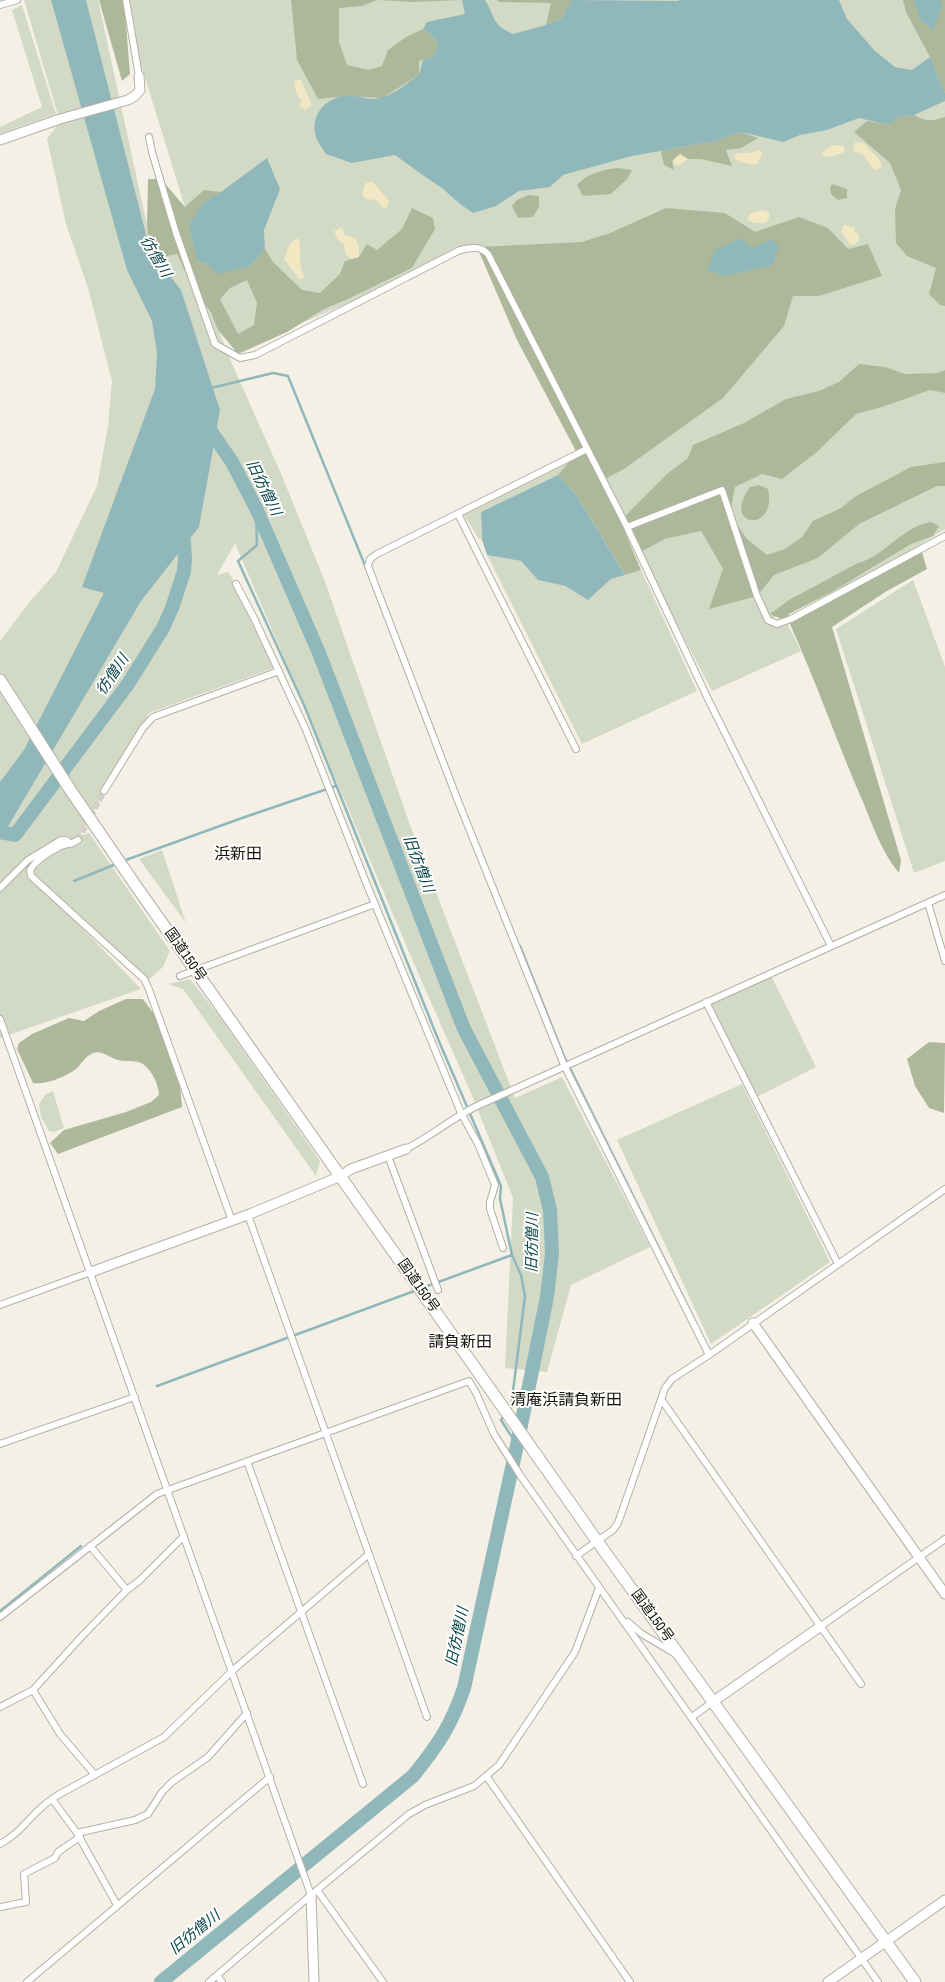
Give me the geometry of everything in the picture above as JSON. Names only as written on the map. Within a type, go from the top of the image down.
[{"type":"highway","name":"国道150号","points":[[1,682],[69,788],[597,1541],[915,1982]]},
{"type":"street","points":[[0,5],[17,0]]},
{"type":"street","points":[[0,140],[60,119],[128,100],[135,96],[141,85],[126,0]]},
{"type":"street","points":[[150,137],[152,152],[176,233],[216,344],[240,358],[255,355],[460,250],[478,247],[488,254],[627,527],[708,699],[831,946]]},
{"type":"street","points":[[587,448],[377,554],[370,559],[368,566],[458,801],[564,1065],[710,1355]]},
{"type":"street","points":[[627,527],[722,490],[757,596],[768,620],[777,624],[791,619],[945,536]]},
{"type":"street","points":[[458,514],[576,749]]},
{"type":"street","points":[[236,584],[306,730],[461,1113],[478,1144],[495,1185],[490,1209],[503,1248]]},
{"type":"street","points":[[104,791],[143,728],[153,718],[279,671]]},
{"type":"street","points":[[0,888],[28,860],[61,840],[66,840],[71,844]]},
{"type":"street","points":[[78,840],[61,846],[38,861],[30,870],[31,876],[144,979],[232,1221]]},
{"type":"street","points":[[0,1305],[248,1215],[341,1176],[351,1169],[406,1149],[424,1141],[461,1113],[945,895]]},
{"type":"street","points":[[928,903],[945,961]]},
{"type":"street","points":[[180,976],[376,904]]},
{"type":"street","points":[[706,1002],[838,1264]]},
{"type":"street","points":[[0,1019],[3,1036],[91,1272],[270,1777],[314,1892],[383,1982]]},
{"type":"street","points":[[388,1156],[438,1290]]},
{"type":"street","points":[[576,1556],[613,1530],[618,1523],[665,1388],[672,1379],[710,1355],[945,1189]]},
{"type":"street","points":[[248,1215],[427,1717]]},
{"type":"street","points":[[753,1323],[945,1594]]},
{"type":"street","points":[[0,1617],[157,1494],[469,1381],[505,1453],[878,1982]]},
{"type":"street","points":[[0,1444],[135,1397]]},
{"type":"street","points":[[661,1399],[861,1684]]},
{"type":"street","points":[[247,1461],[362,1784]]},
{"type":"street","points":[[0,1708],[33,1690],[127,1590],[140,1580],[184,1536]]},
{"type":"street","points":[[692,1717],[945,1539]]},
{"type":"street","points":[[90,1546],[127,1590]]},
{"type":"street","points":[[0,1844],[11,1838],[25,1826],[52,1799],[164,1737],[232,1670],[369,1554]]},
{"type":"street","points":[[209,1982],[409,1814],[462,1792],[487,1777],[510,1750],[575,1652],[599,1588]]},
{"type":"street","points":[[617,1612],[642,1634],[681,1657]]},
{"type":"street","points":[[33,1690],[60,1734],[95,1775]]},
{"type":"street","points":[[0,1907],[26,1902],[24,1874],[55,1858],[58,1852],[78,1835],[135,1820],[148,1814],[162,1792],[172,1782],[208,1757],[247,1713]]},
{"type":"street","points":[[27,1982],[270,1777]]},
{"type":"street","points":[[487,1777],[630,1982]]},
{"type":"street","points":[[52,1799],[78,1835],[118,1905]]},
{"type":"street","points":[[314,1892],[314,1982]]},
{"type":"street","points":[[828,1982],[945,1900]]},
{"type":"street","points":[[217,1975],[222,1982]]},
{"type":"green space","points":[[24,0],[98,0],[147,225],[149,243],[177,254],[191,285],[215,320],[229,357],[282,476],[324,579],[409,822],[515,1098],[562,1077],[650,1247],[571,1285],[547,1372],[505,1368],[513,1198],[473,1098],[235,543],[217,575],[228,572],[236,584],[273,668],[149,713],[80,836],[89,833],[170,951],[163,967],[146,982],[31,871],[30,874],[141,989],[0,1038],[0,641],[28,604],[56,572],[97,486],[108,426],[112,381],[88,288],[66,224],[47,139],[60,122]]},
{"type":"green space","points":[[99,0],[124,0],[130,74],[122,81]]},
{"type":"green space","points":[[121,0],[942,0],[945,59],[945,529],[875,573],[769,620],[786,621],[801,651],[712,691],[639,553],[665,539],[701,531],[723,569],[757,596],[718,503],[634,542],[478,247],[237,351],[185,207]]},
{"type":"green space","points":[[291,0],[377,0],[362,6],[339,8],[339,42],[347,65],[369,70],[382,66],[388,50],[406,37],[423,29],[433,36],[438,45],[433,57],[419,61],[419,75],[382,98],[348,96],[318,99],[297,60]]},
{"type":"green space","points":[[377,0],[462,0],[414,2]]},
{"type":"green space","points":[[496,0],[573,0],[562,18],[546,25],[551,3],[500,2]]},
{"type":"green space","points":[[903,0],[945,0],[945,93],[930,57],[906,12]]},
{"type":"green space","points":[[22,5],[56,114],[0,134],[0,127],[42,107],[12,10]]},
{"type":"green space","points":[[914,115],[929,120],[945,117],[945,306],[940,305],[929,294],[936,268],[907,256],[896,243],[895,209],[901,190],[890,163],[854,132],[867,121],[888,125],[901,116]]},
{"type":"green space","points":[[741,132],[758,138],[741,148],[726,150],[732,166],[701,159],[688,159],[680,154],[672,161],[674,170],[664,165],[661,151],[716,141]]},
{"type":"green space","points":[[618,168],[632,170],[628,178],[611,194],[583,196],[577,185],[581,181],[596,173]]},
{"type":"green space","points":[[148,179],[161,179],[185,207],[204,190],[221,192],[203,203],[197,261],[250,266],[265,249],[273,262],[302,290],[320,293],[340,274],[345,261],[359,257],[367,244],[377,250],[402,229],[412,208],[433,218],[435,229],[412,268],[324,309],[287,332],[238,354],[218,330],[211,313],[191,285],[177,254],[162,257],[149,243],[147,225]],"holes":[[[247,280],[257,303],[254,325],[238,334],[220,299],[230,288]]]},
{"type":"green space","points":[[832,184],[847,189],[847,198],[838,200],[831,194]]},
{"type":"green space","points":[[528,195],[539,196],[539,207],[533,217],[518,218],[512,206],[517,200]]},
{"type":"green space","points":[[666,208],[725,213],[755,232],[799,217],[828,228],[848,249],[868,244],[882,276],[819,296],[793,296],[784,326],[723,398],[624,469],[603,480],[641,570],[625,575],[575,493],[558,475],[577,453],[517,340],[477,247],[582,242],[610,233]]},
{"type":"green space","points":[[859,364],[885,367],[905,374],[938,373],[945,370],[945,393],[930,390],[856,414],[817,452],[782,479],[762,474],[735,487],[730,514],[747,539],[767,555],[785,549],[802,537],[813,521],[841,508],[856,496],[911,467],[945,462],[945,486],[937,486],[859,524],[818,558],[774,575],[757,596],[709,609],[723,569],[701,531],[665,539],[639,553],[622,519],[667,474],[688,458],[693,445],[744,423],[786,399],[819,391],[839,382]]},
{"type":"green space","points":[[577,453],[563,473],[481,512],[482,540],[479,539],[463,514]]},
{"type":"green space","points":[[759,485],[768,489],[769,504],[765,513],[759,519],[745,518],[742,511],[743,501],[750,487]]},
{"type":"green space","points":[[931,522],[939,526],[933,536],[911,544],[830,593],[789,614],[786,621],[770,614],[789,600],[877,554],[912,529]]},
{"type":"green space","points":[[921,549],[927,569],[887,591],[832,627],[901,860],[899,873],[874,830],[789,622]]},
{"type":"green space","points":[[487,555],[521,561],[538,580],[565,586],[588,600],[611,579],[641,570],[697,691],[582,744]]},
{"type":"green space","points":[[913,580],[945,667],[945,861],[914,873],[836,629]]},
{"type":"green space","points":[[162,850],[186,923],[139,859]]},
{"type":"green space","points":[[770,973],[816,1067],[755,1098],[706,1002]]},
{"type":"green space","points":[[190,979],[220,1017],[320,1161],[316,1176],[183,989],[168,984]]},
{"type":"green space","points":[[126,999],[143,999],[156,1017],[179,1072],[182,1107],[58,1154],[50,1143],[64,1130],[126,1112],[151,1102],[159,1095],[158,1086],[145,1065],[118,1060],[97,1052],[87,1056],[76,1069],[66,1075],[49,1082],[33,1083],[17,1049],[19,1043],[32,1034],[69,1018],[84,1021],[99,1011]]},
{"type":"green space","points":[[929,1042],[945,1043],[944,1113],[929,1108],[915,1086],[907,1059]]},
{"type":"green space","points":[[742,1084],[830,1262],[711,1344],[617,1140]]},
{"type":"green space","points":[[53,1091],[64,1128],[54,1132],[49,1131],[41,1117],[39,1104],[45,1095]]},
{"type":"sand","points":[[301,80],[312,105],[305,110],[299,106],[302,101],[297,95],[295,87],[295,81]]},
{"type":"sand","points":[[855,142],[864,143],[876,156],[882,167],[877,170],[873,168],[862,154],[855,152],[853,148]]},
{"type":"sand","points":[[833,145],[843,146],[845,152],[830,157],[821,155],[823,152]]},
{"type":"sand","points":[[760,150],[762,154],[757,165],[740,162],[733,157],[737,153],[750,153]]},
{"type":"sand","points":[[680,154],[688,159],[678,166],[674,164],[674,159]]},
{"type":"sand","points":[[373,182],[389,201],[387,208],[382,207],[376,200],[366,199],[362,194],[365,184]]},
{"type":"sand","points":[[761,210],[769,212],[769,219],[765,223],[754,223],[747,219],[750,214]]},
{"type":"sand","points":[[844,225],[855,227],[854,231],[859,234],[859,240],[854,245],[850,245],[841,231]]},
{"type":"sand","points":[[342,227],[345,235],[355,238],[359,247],[359,257],[351,259],[345,253],[344,244],[338,240],[334,231]]},
{"type":"sand","points":[[296,238],[299,240],[300,264],[305,278],[299,279],[284,259],[289,245]]},
{"type":"water","points":[[51,0],[86,0],[150,250],[181,290],[220,410],[199,527],[141,601],[0,840],[0,782],[24,750],[104,593],[82,587],[155,389],[157,353],[152,321],[127,270]]},
{"type":"water","points":[[462,0],[485,0],[497,24],[513,34],[546,25],[562,18],[572,0],[839,0],[847,19],[875,51],[895,67],[912,70],[930,57],[945,93],[945,101],[914,115],[901,116],[888,125],[859,118],[827,130],[800,135],[783,142],[741,132],[716,141],[632,156],[563,175],[550,187],[519,191],[496,206],[473,213],[442,188],[395,155],[352,163],[326,154],[316,137],[315,128],[315,120],[318,113],[336,98],[357,96],[371,99],[379,98],[390,94],[419,75],[423,60],[433,57],[438,45],[433,36],[423,29],[427,22],[465,14]]},
{"type":"water","points":[[914,0],[941,0],[941,10],[933,30],[920,20]]},
{"type":"water","points":[[267,158],[280,189],[264,230],[265,249],[250,266],[217,274],[206,263],[197,261],[189,225],[203,203]]},
{"type":"water","points":[[740,238],[752,248],[772,239],[779,246],[773,265],[724,276],[707,270],[715,250]]},
{"type":"water","points":[[558,475],[575,493],[625,575],[611,579],[588,600],[565,586],[538,580],[521,561],[487,555],[482,540],[481,512]]},
{"type":"waterway","points":[[211,388],[273,373],[288,376],[366,568]]},
{"type":"waterway","name":"旧彷僧川","points":[[161,1982],[413,1776],[437,1745],[449,1724],[464,1688],[547,1297],[552,1253],[550,1210],[542,1177],[464,1029],[319,653],[256,508],[232,462],[206,424]]},
{"type":"waterway","points":[[256,508],[257,545],[238,561],[304,705],[438,1039],[501,1186],[500,1199],[512,1255],[521,1275],[525,1296],[511,1407],[509,1410]]},
{"type":"waterway","name":"彷僧川","points":[[0,832],[15,835],[128,684],[163,628],[172,608],[184,571],[183,529]]},
{"type":"waterway","points":[[123,861],[336,786]]},
{"type":"waterway","points":[[74,881],[116,864]]},
{"type":"waterway","points":[[520,946],[563,1054],[692,1315]]},
{"type":"waterway","points":[[422,1288],[512,1255]]},
{"type":"waterway","points":[[157,1386],[417,1290]]},
{"type":"waterway","points":[[504,1416],[501,1420],[517,1445]]},
{"type":"waterway","points":[[0,1611],[81,1546]]},
{"type":"tunnel","points":[[78,840],[104,791]]},
{"type":"district","name":"浜新田","points":[[238,855]]},
{"type":"district","name":"請負新田","points":[[460,1343]]},
{"type":"district","name":"清庵浜請負新田","points":[[566,1401]]}]
